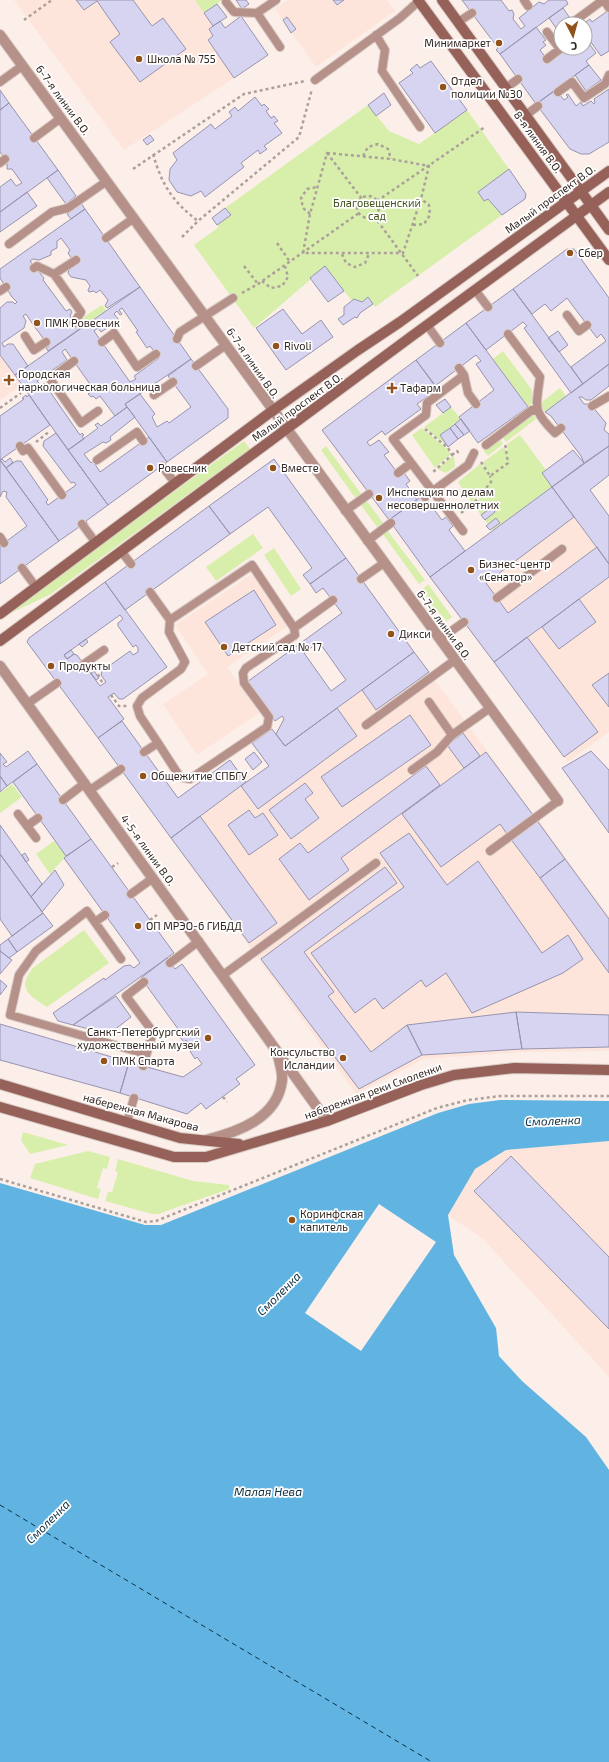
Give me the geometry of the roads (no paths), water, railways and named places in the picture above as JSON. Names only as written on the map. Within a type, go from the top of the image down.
[{"type":"main road","name":"8-я линия В.О.","points":[[419,0],[609,260]]},
{"type":"main road","points":[[442,0],[609,230]]},
{"type":"main road","name":"Малый проспект В.О.","points":[[0,614],[272,411],[400,322],[609,171]]},
{"type":"main road","name":"Малый проспект В.О.","points":[[0,641],[609,192]]},
{"type":"main road","name":"набережная реки Смоленки","points":[[243,1145],[327,1121],[421,1085],[454,1075],[514,1068],[609,1070]]},
{"type":"main road","name":"набережная Макарова","points":[[0,1084],[180,1138],[243,1145]]},
{"type":"main road","points":[[0,1107],[174,1157],[206,1156],[243,1145]]},
{"type":"street","name":"6-7-я линии В.О.","points":[[0,35],[205,315],[272,411],[558,801]]},
{"type":"street","name":"4-5-я линии В.О.","points":[[0,666],[327,1121]]},
{"type":"street","name":"4-5-я линии В.О.","points":[[202,1141],[229,1134],[251,1124],[269,1110],[279,1095],[282,1079],[276,1048]]},
{"type":"lane","points":[[226,2],[234,12],[257,13],[276,0]]},
{"type":"lane","points":[[314,80],[403,16],[419,0]]},
{"type":"lane","points":[[581,16],[600,1],[609,8]]},
{"type":"lane","points":[[257,13],[280,47]]},
{"type":"lane","points":[[458,22],[472,13]]},
{"type":"lane","points":[[547,32],[560,50],[547,59]]},
{"type":"lane","points":[[376,35],[385,50],[382,71],[420,127]]},
{"type":"lane","points":[[0,82],[22,66]]},
{"type":"lane","points":[[558,92],[572,82],[584,98],[605,84],[609,75]]},
{"type":"lane","points":[[506,88],[518,79]]},
{"type":"lane","points":[[526,115],[538,106]]},
{"type":"lane","points":[[34,138],[61,118]]},
{"type":"lane","points":[[9,244],[52,212],[68,208],[107,181]]},
{"type":"lane","points":[[106,238],[134,218]]},
{"type":"lane","points":[[54,274],[76,260]]},
{"type":"lane","points":[[34,268],[38,266],[54,274],[81,312],[74,322]]},
{"type":"lane","points":[[475,290],[488,307]]},
{"type":"lane","points":[[177,339],[180,332],[233,298]]},
{"type":"lane","points":[[567,315],[579,331],[587,325]]},
{"type":"lane","points":[[427,325],[440,343]]},
{"type":"lane","points":[[102,342],[114,334],[137,367],[156,354]]},
{"type":"lane","points":[[508,334],[540,377],[537,411],[540,418],[555,433],[561,428]]},
{"type":"lane","points":[[25,336],[34,350],[46,342]]},
{"type":"lane","points":[[196,366],[226,345]]},
{"type":"lane","points":[[74,361],[50,379],[81,423],[98,411]]},
{"type":"lane","points":[[459,368],[464,375],[468,393],[476,404]]},
{"type":"lane","points":[[463,531],[393,439],[426,415],[427,403],[464,375]]},
{"type":"lane","points":[[154,395],[173,382]]},
{"type":"lane","points":[[592,406],[609,396]]},
{"type":"lane","points":[[486,445],[497,432],[532,410],[537,411]]},
{"type":"lane","points":[[97,460],[137,432],[143,441]]},
{"type":"lane","points":[[24,447],[62,496]]},
{"type":"lane","points":[[425,498],[468,465],[474,453]]},
{"type":"lane","points":[[398,473],[411,463]]},
{"type":"lane","points":[[162,466],[176,483]]},
{"type":"lane","points":[[345,511],[369,494]]},
{"type":"lane","points":[[367,541],[391,523]]},
{"type":"lane","points":[[82,524],[96,543]]},
{"type":"lane","points":[[497,598],[562,549]]},
{"type":"lane","points":[[121,552],[131,564]]},
{"type":"lane","points":[[361,579],[384,563]]},
{"type":"lane","points":[[150,592],[170,620],[169,632],[185,662],[181,669],[142,698],[137,706],[140,716],[180,777],[190,779],[267,727],[269,717],[244,682],[243,673],[246,668],[295,635],[294,628],[252,565],[170,620]]},
{"type":"lane","points":[[22,568],[36,587]]},
{"type":"lane","points":[[294,628],[333,600]]},
{"type":"lane","points":[[440,639],[464,622]]},
{"type":"lane","points":[[86,662],[104,650]]},
{"type":"lane","points":[[366,725],[455,660]]},
{"type":"lane","points":[[28,704],[57,683]]},
{"type":"lane","points":[[429,702],[452,735]]},
{"type":"lane","points":[[412,770],[437,752],[452,735],[490,708]]},
{"type":"lane","points":[[144,752],[158,743]]},
{"type":"lane","points":[[63,800],[120,769]]},
{"type":"lane","points":[[490,851],[558,801]]},
{"type":"lane","points":[[18,814],[36,838]]},
{"type":"lane","points":[[27,826],[38,818]]},
{"type":"lane","points":[[223,975],[376,863]]},
{"type":"lane","points":[[131,894],[153,878]]},
{"type":"lane","points":[[121,959],[87,911],[36,951],[19,975],[10,1015],[146,1054]]},
{"type":"lane","points":[[95,922],[105,915]]},
{"type":"lane","points":[[170,962],[199,942]]},
{"type":"lane","points":[[143,1066],[153,1032],[126,996],[144,982]]},
{"type":"lane","points":[[127,1122],[134,1098]]},
{"type":"water","name":"Малая Нева","points":[[500,1100],[609,1101],[609,1141],[506,1150],[475,1169],[448,1215],[454,1255],[496,1328],[499,1356],[522,1381],[586,1437],[609,1470],[609,1762],[0,1762],[0,1183],[145,1225],[161,1225],[438,1113],[469,1104]]},
{"type":"place","name":"Минимаркет","points":[[499,43]]},
{"type":"place","name":"Школа № 755","points":[[139,59]]},
{"type":"place","name":"Отдел полиции №30","points":[[443,87]]},
{"type":"place","name":"Сбер","points":[[570,253]]},
{"type":"place","name":"ПМК Ровесник","points":[[37,323]]},
{"type":"place","name":"Rivoli","points":[[276,346]]},
{"type":"place","name":"Городская наркологическая больница","points":[[9,380]]},
{"type":"place","name":"Тафарм","points":[[392,388]]},
{"type":"place","name":"Ровесник","points":[[150,468]]},
{"type":"place","name":"Вместе","points":[[273,468]]},
{"type":"place","name":"Инспекция по делам несовершеннолетних","points":[[379,498]]},
{"type":"place","name":"Бизнес-центр «Сенатор»","points":[[471,570]]},
{"type":"place","name":"Дикси","points":[[391,634]]},
{"type":"place","name":"Детский сад № 17","points":[[224,647]]},
{"type":"place","name":"Продукты","points":[[51,666]]},
{"type":"place","name":"Общежитие СПБГУ","points":[[143,776]]},
{"type":"place","name":"ОП МРЭО-6 ГИБДД","points":[[138,926]]},
{"type":"place","name":"Санкт-Петербургский художественный музей","points":[[208,1038]]},
{"type":"place","name":"Консульство Исландии","points":[[343,1058]]},
{"type":"place","name":"ПМК Спарта","points":[[104,1061]]},
{"type":"place","name":"Коринфская капитель","points":[[292,1220]]},
{"type":"park label","name":"Благовещенский сад","points":[[377,209]]},
{"type":"water label","name":"Смоленка","points":[[553,1121]]},
{"type":"water label","name":"Смоленка","points":[[279,1294]]},
{"type":"water label","name":"Смоленка","points":[[48,1522]]}]
